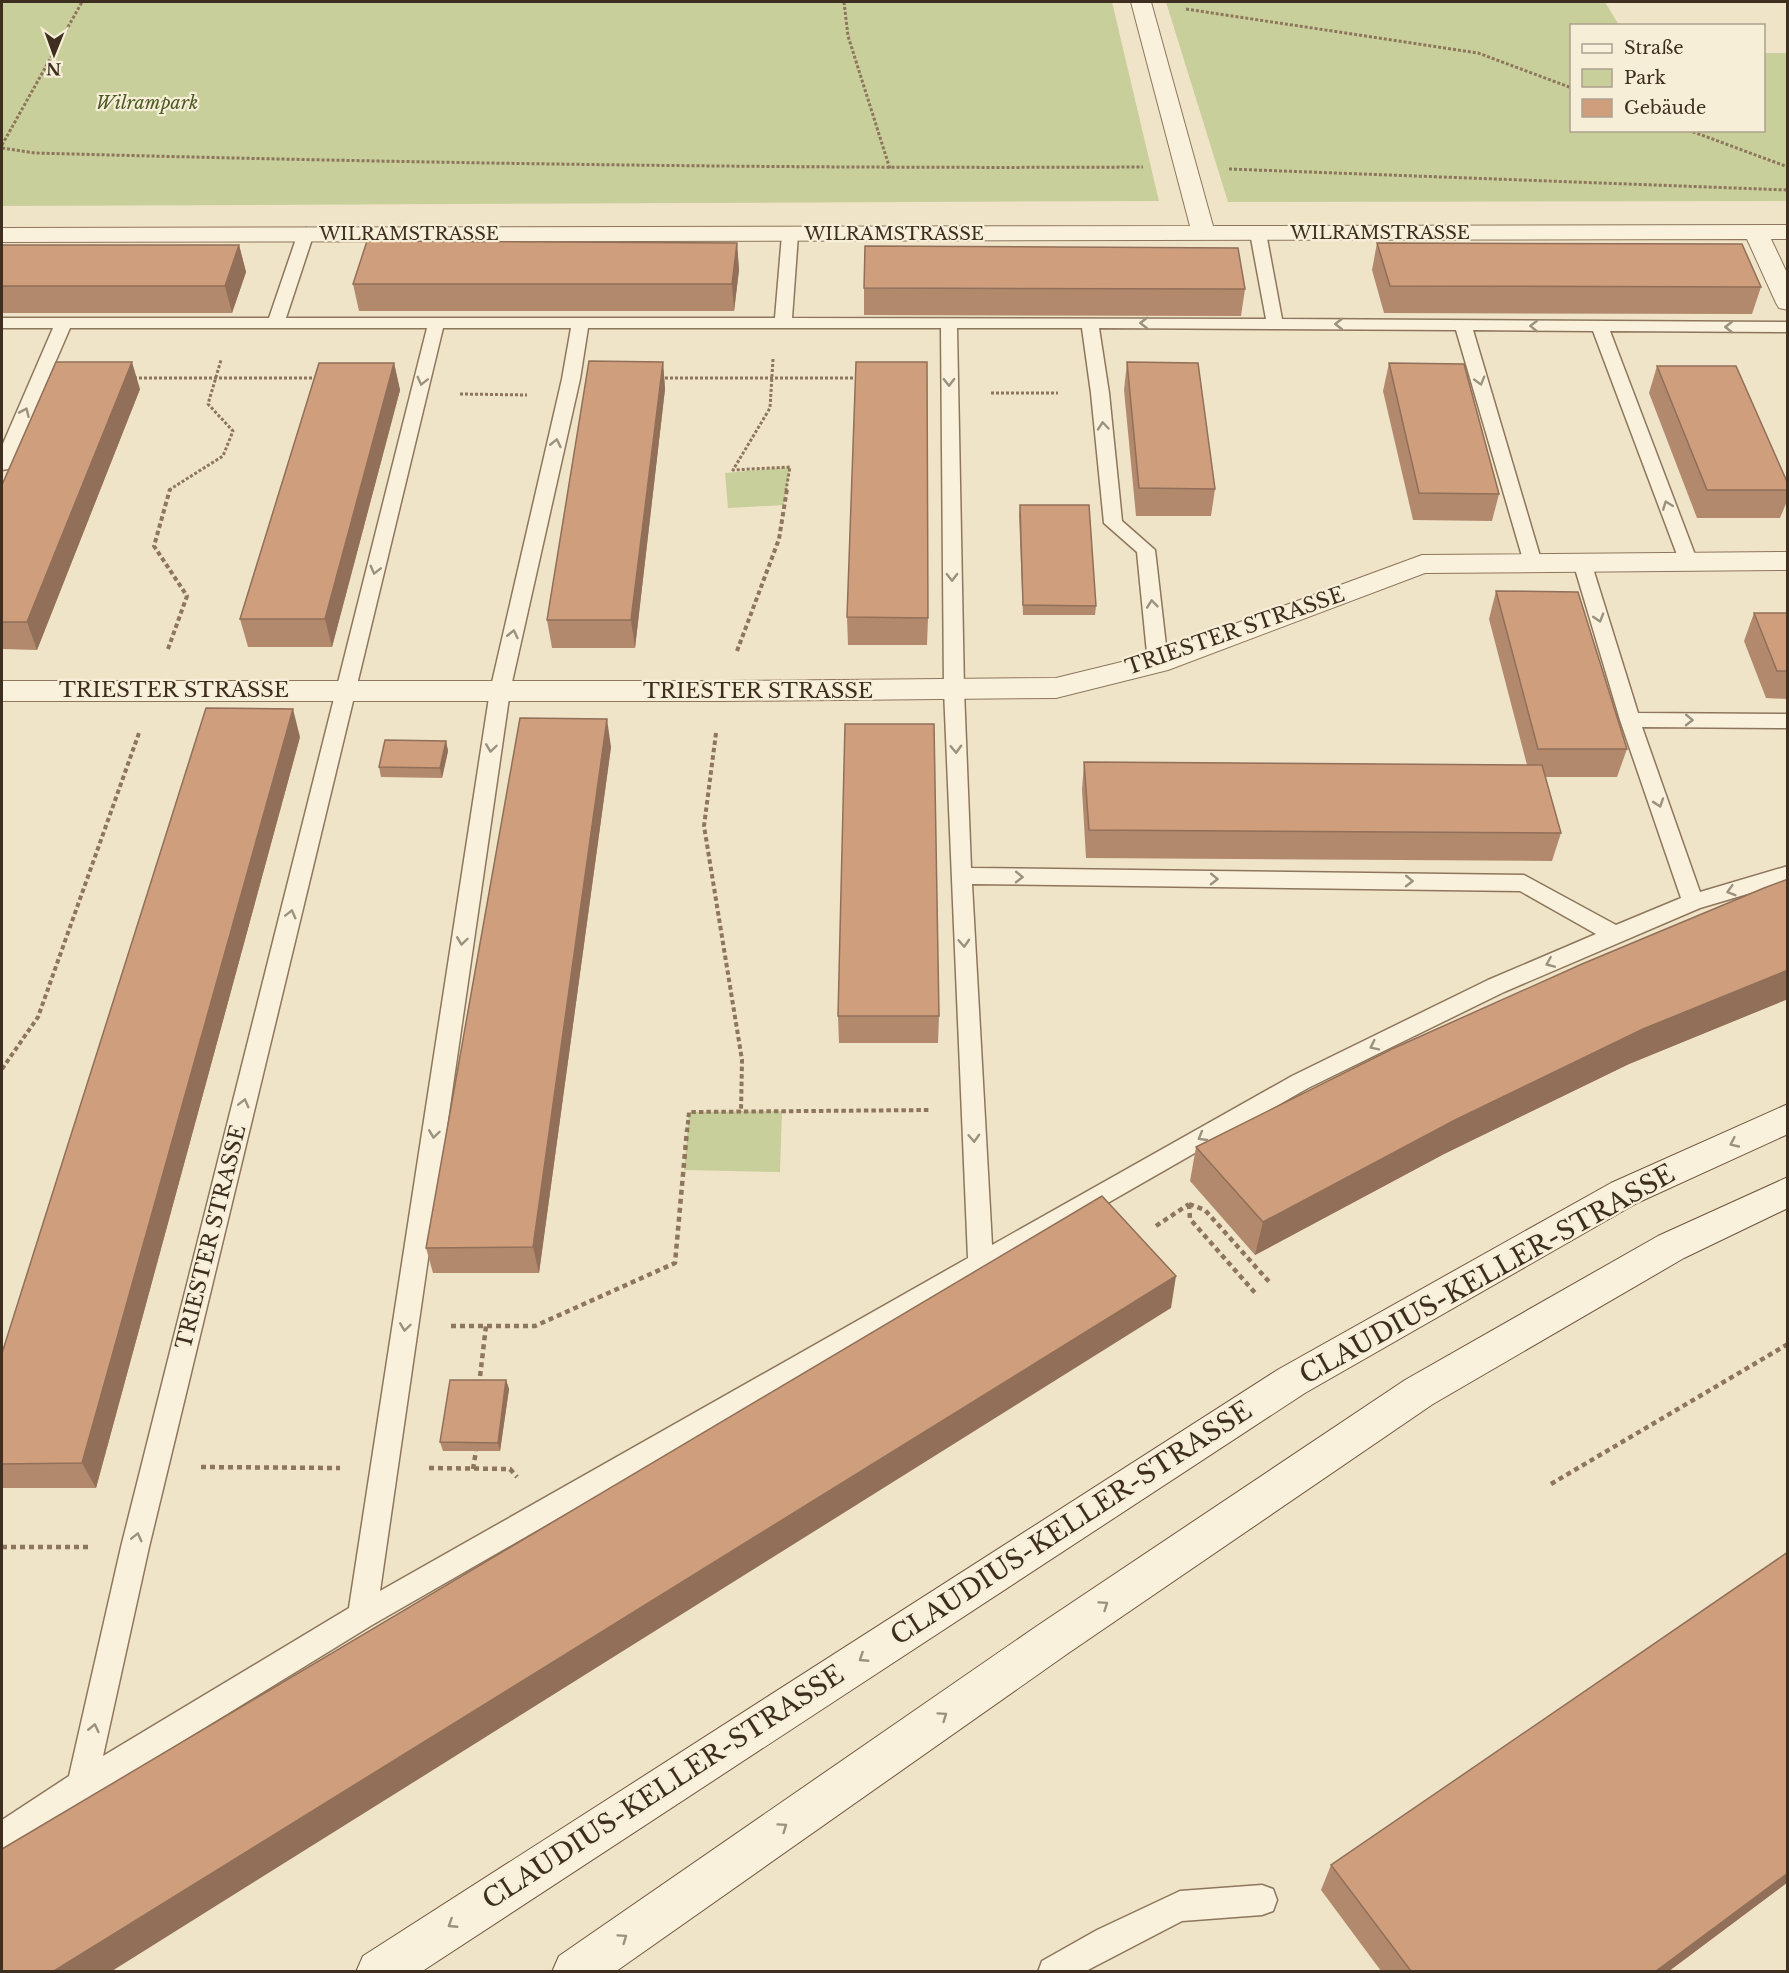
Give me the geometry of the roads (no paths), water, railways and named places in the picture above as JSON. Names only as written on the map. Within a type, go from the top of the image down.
[{"type":"street","points":[[1142,2],[1203,233]]},
{"type":"street","points":[[1756,232],[1788,303]]},
{"type":"street","name":"WILRAMSTRASSE","points":[[2,235],[1788,232]]},
{"type":"street","name":"TRIESTER STRASSE","points":[[2,691],[1056,688],[1158,663],[1422,564],[1688,560],[1788,561]]},
{"type":"street","name":"CLAUDIUS-KELLER-STRASSE","points":[[379,1971],[1292,1380],[1624,1193],[1788,1118]]},
{"type":"street","points":[[575,1971],[1052,1640],[1419,1392],[1671,1247],[1788,1191]]},
{"type":"lane","points":[[276,323],[306,233]]},
{"type":"lane","points":[[1258,233],[1275,324]]},
{"type":"lane","points":[[783,322],[790,235]]},
{"type":"lane","points":[[2,323],[783,322],[1788,327]]},
{"type":"lane","points":[[2,465],[64,323]]},
{"type":"lane","points":[[362,1616],[500,691],[571,379],[580,323]]},
{"type":"lane","points":[[1090,323],[1100,393],[1113,523],[1146,550],[1158,663]]},
{"type":"lane","points":[[346,691],[436,324]]},
{"type":"lane","points":[[948,324],[954,690],[981,1263]]},
{"type":"lane","points":[[1463,325],[1533,563]]},
{"type":"lane","points":[[1600,327],[1688,560]]},
{"type":"lane","points":[[1582,562],[1630,720],[1693,902]]},
{"type":"lane","name":"TRIESTER STRASSE","points":[[82,1785],[135,1547],[346,691]]},
{"type":"lane","points":[[1630,720],[1788,721]]},
{"type":"lane","points":[[2,1838],[82,1785],[362,1616],[1300,1082],[1496,986],[1615,935],[1693,902],[1788,874]]},
{"type":"lane","points":[[961,876],[1524,883],[1615,935]]},
{"type":"lane","points":[[1053,1971],[1180,1906],[1262,1900]]},
{"type":"park label","name":"Wilrampark","points":[[147,103]]}]
